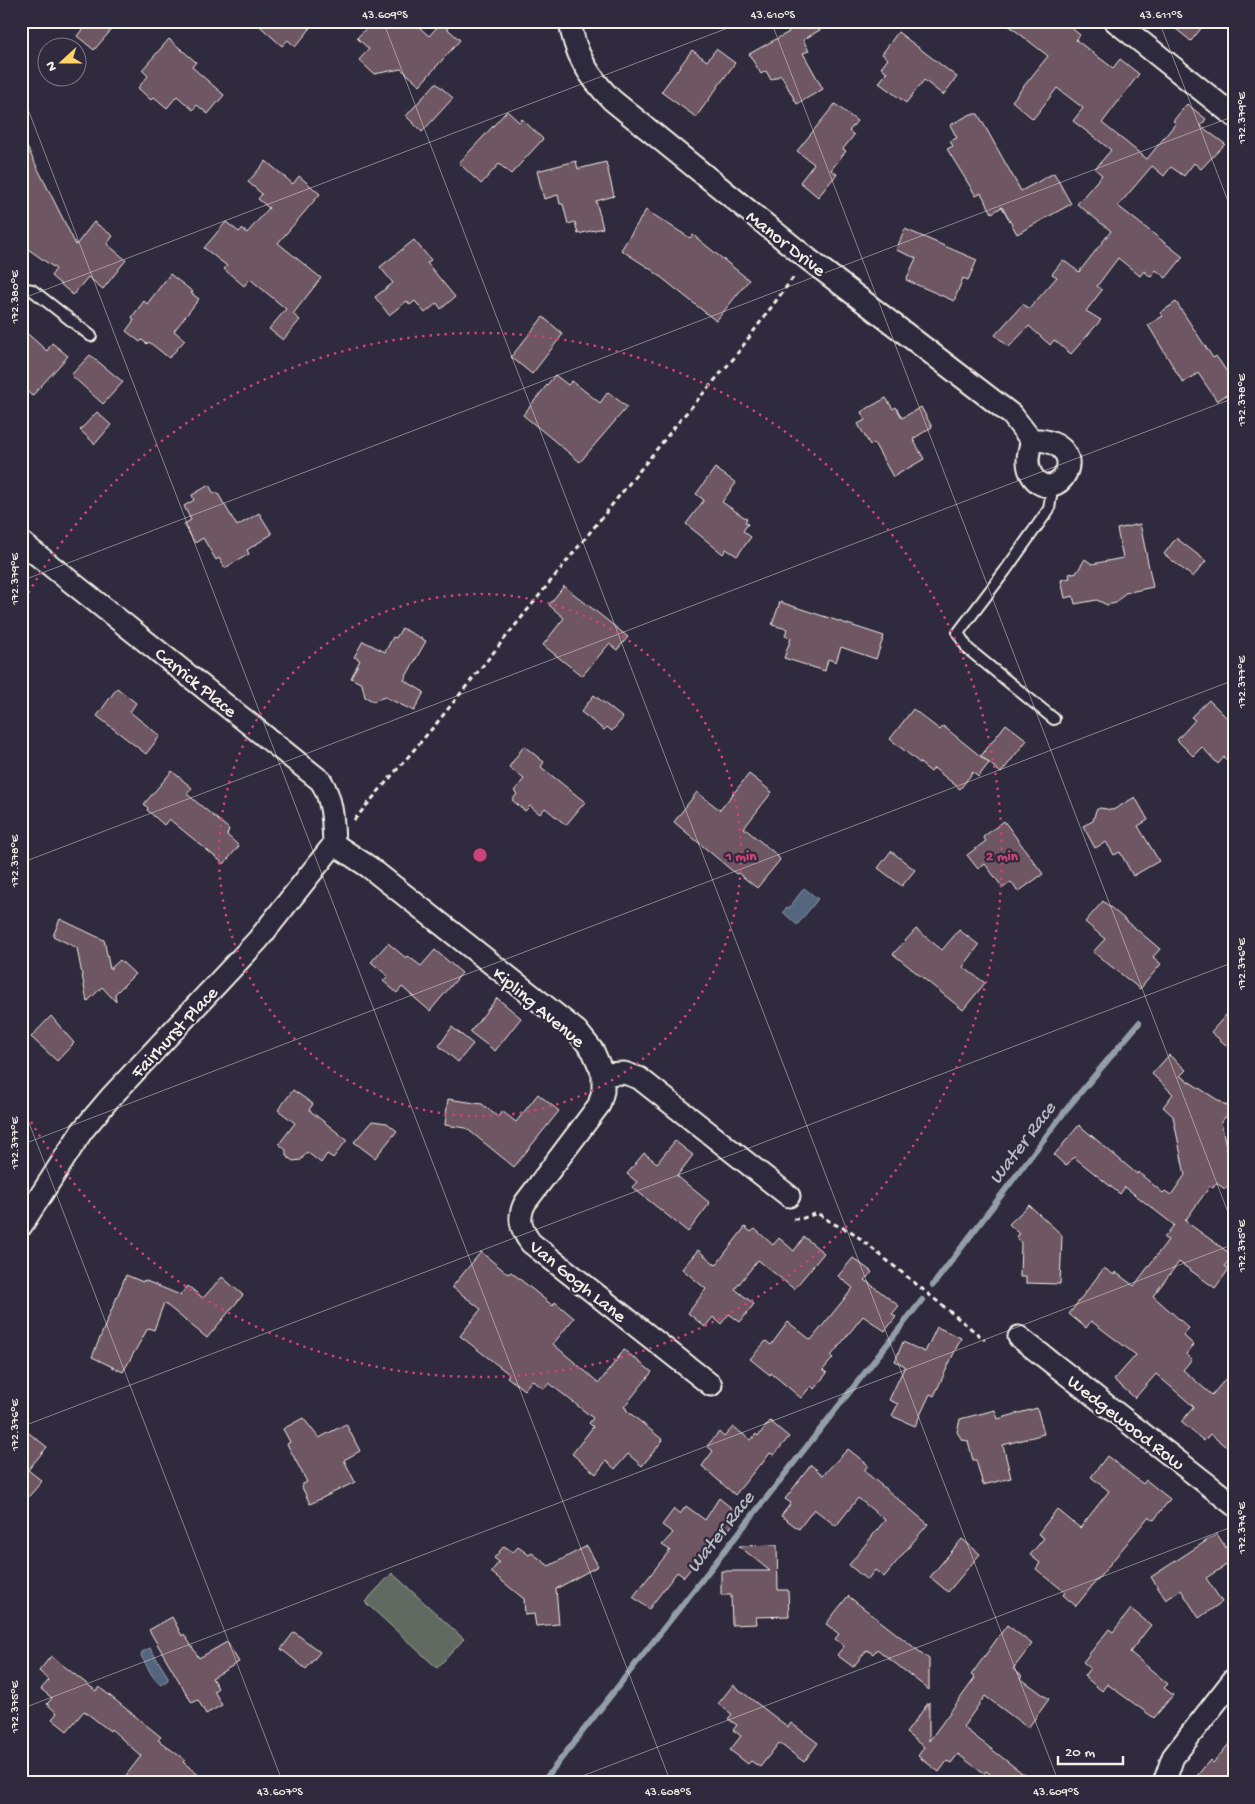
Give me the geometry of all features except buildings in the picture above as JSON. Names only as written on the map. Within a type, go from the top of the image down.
[{"type":"street","name":"Manor Drive","points":[[570,21],[578,56],[599,87],[612,100],[808,260],[1012,415],[1032,441]]},
{"type":"street","points":[[1115,21],[1234,116]]},
{"type":"street","points":[[1032,441],[1054,443],[1065,453],[1069,469],[1061,481],[1049,486],[1039,484],[1029,472],[1028,451],[1032,441]]},
{"type":"street","name":"Carrick Place","points":[[21,542],[321,781],[328,793],[332,810],[334,844]]},
{"type":"street","name":"Kipling Avenue","points":[[334,844],[369,867],[577,1031],[593,1051],[603,1074]]},
{"type":"street","name":"Fairhurst Place","points":[[21,1226],[82,1131],[110,1098],[258,940],[334,844]]},
{"type":"street","points":[[603,1074],[624,1072],[639,1078],[789,1196]]},
{"type":"street","name":"Van Gogh Lane","points":[[603,1074],[603,1091],[599,1105],[525,1203],[520,1221],[523,1233],[531,1243],[711,1385]]},
{"type":"street","name":"Wedgewood Row","points":[[1019,1337],[1234,1505]]},
{"type":"street","points":[[1164,1783],[1173,1756],[1234,1679]]},
{"type":"lane","points":[[21,288],[32,290],[91,336]]},
{"type":"lane","points":[[1049,486],[1051,496],[1049,509],[1005,571],[958,632],[973,653],[1054,719]]},
{"type":"path","points":[[334,844],[436,724],[681,419],[734,358],[808,260]]},
{"type":"path","points":[[791,1219],[817,1213],[832,1223],[846,1228],[985,1340]]},
{"type":"green space","points":[[392,1573],[464,1639],[437,1668],[365,1602]]},
{"type":"water","points":[[804,888],[818,899],[797,925],[783,912],[787,907],[789,908]]},
{"type":"water","points":[[150,1648],[168,1677],[168,1680],[161,1685],[152,1676],[141,1656],[142,1652]]},
{"type":"waterway","name":"Water Race","points":[[933,1285],[1069,1106],[1139,1023]]},
{"type":"waterway","name":"Water Race","points":[[542,1783],[922,1300]]}]
